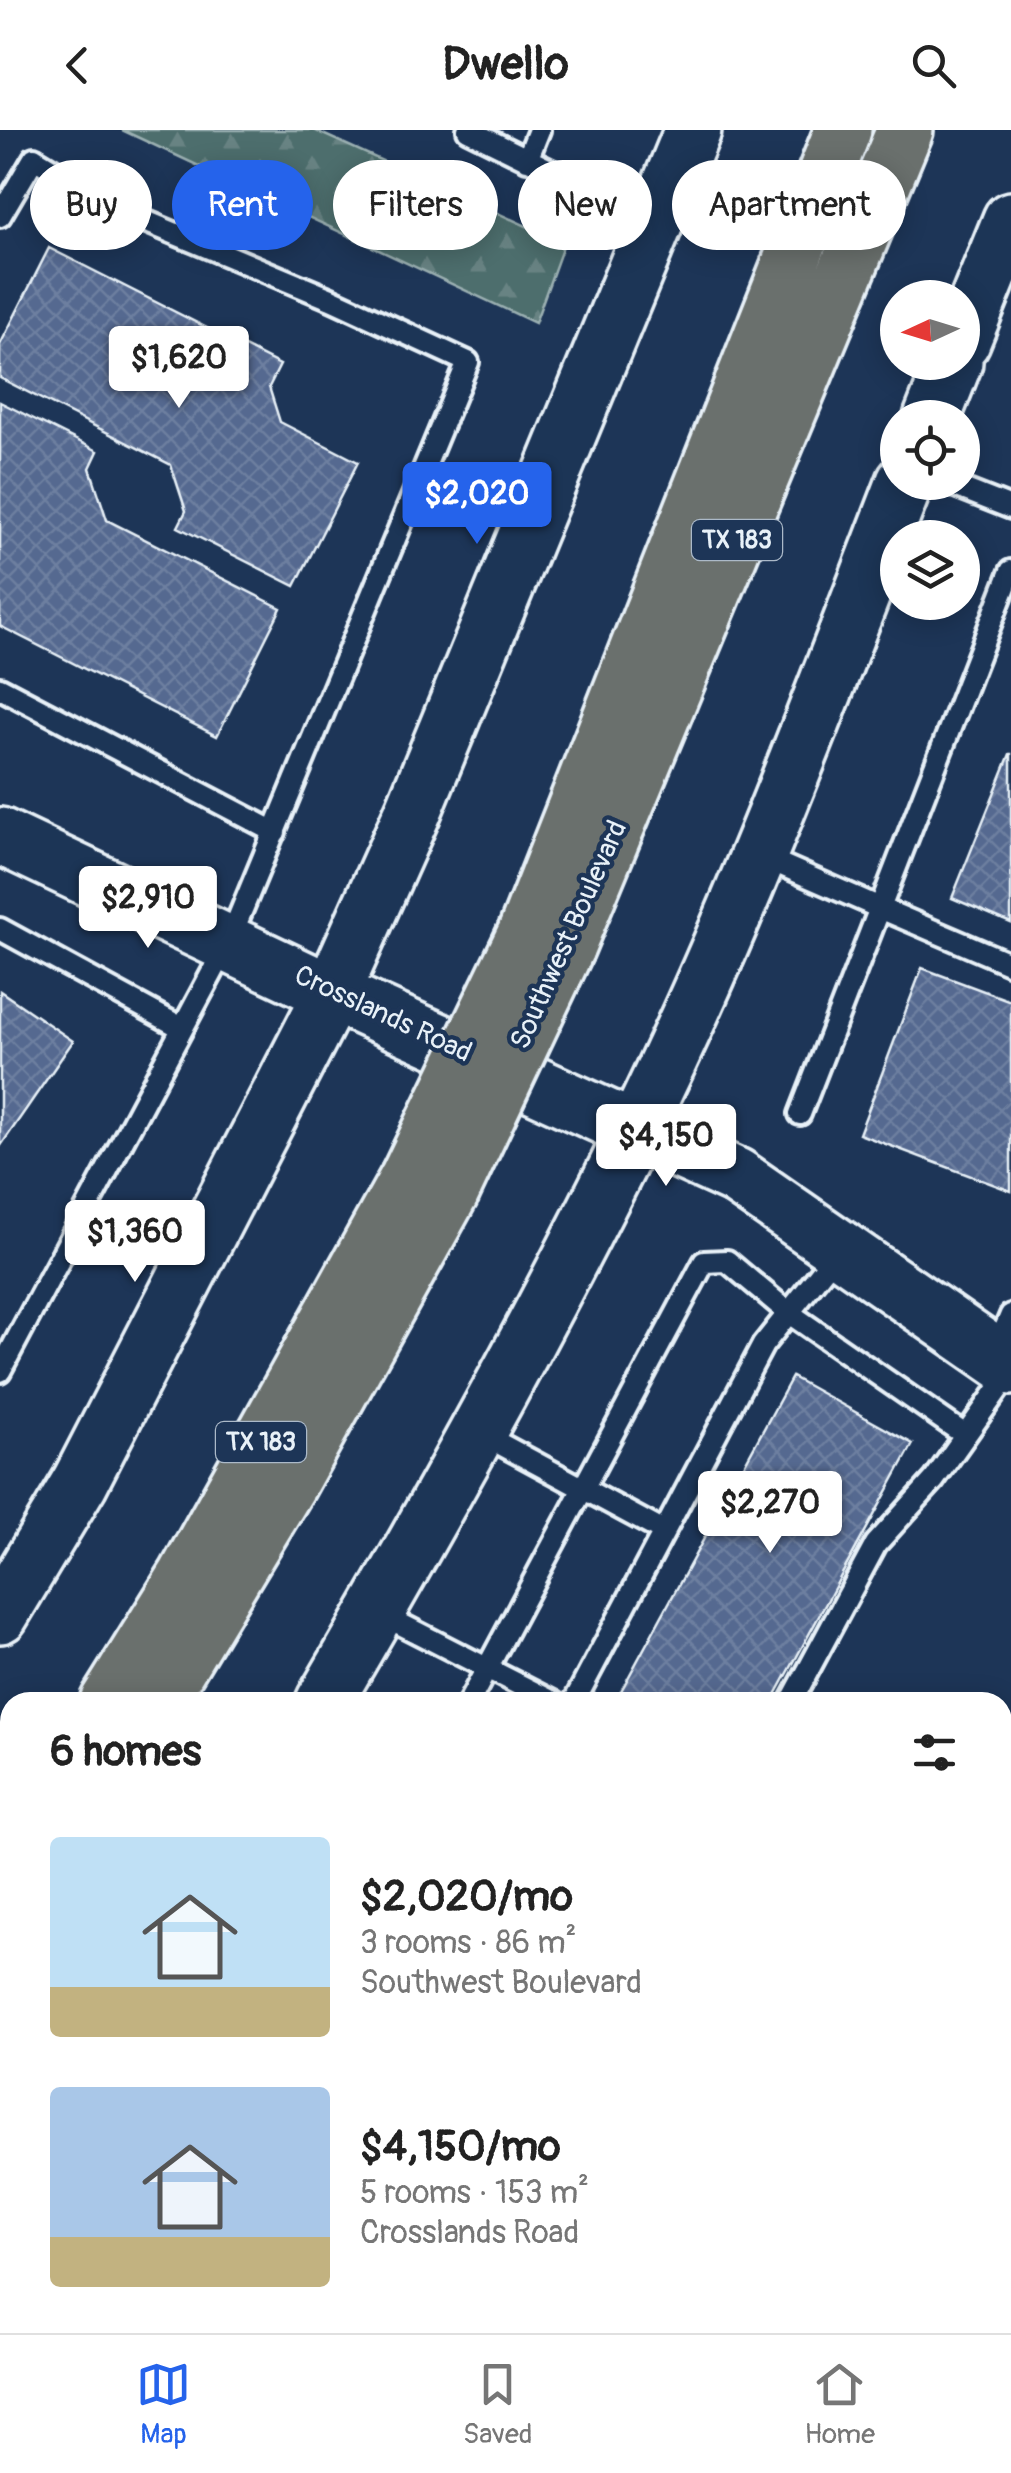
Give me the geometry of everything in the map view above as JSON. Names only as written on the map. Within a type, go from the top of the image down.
[{"type":"highway","name":"Southwest Boulevard","points":[[546,942],[843,130]]},
{"type":"highway","name":"Southwest Boulevard","points":[[163,1692],[289,1483],[546,942],[905,130]]},
{"type":"highway","name":"Southwest Boulevard","points":[[114,1692],[430,1185]]},
{"type":"main road","points":[[0,1615],[80,1482],[332,994],[414,812],[693,130]]},
{"type":"main road","points":[[980,303],[1006,248]]},
{"type":"main road","points":[[330,1692],[478,1432],[636,1128],[757,854],[899,500]]},
{"type":"main road","name":"Crosslands Road","points":[[0,836],[229,941],[332,994],[736,1176],[840,1248],[1007,1352]]},
{"type":"lane","points":[[468,130],[528,160],[539,130]]},
{"type":"lane","points":[[0,216],[34,158],[121,211],[331,299],[468,362],[229,941],[0,1371]]},
{"type":"lane","points":[[652,221],[656,223]]},
{"type":"lane","points":[[980,496],[1011,508]]},
{"type":"lane","points":[[800,1114],[1011,571]]},
{"type":"lane","points":[[0,688],[275,832]]},
{"type":"lane","points":[[757,854],[1011,964]]},
{"type":"lane","points":[[0,929],[182,1028]]},
{"type":"lane","points":[[579,1692],[763,1345],[840,1248]]},
{"type":"lane","points":[[474,1692],[704,1262],[727,1261],[789,1313],[966,1435]]},
{"type":"lane","points":[[796,1692],[876,1544],[966,1435],[1007,1352]]},
{"type":"lane","points":[[478,1432],[664,1532]]},
{"type":"lane","points":[[377,1612],[533,1692]]},
{"type":"green space","points":[[122,130],[314,130],[380,160],[333,160],[333,229],[313,219],[313,160],[186,160]]},
{"type":"green space","points":[[498,213],[518,222],[518,250],[561,250],[535,323],[379,250],[498,250]]},
{"type":"building","points":[[48,250],[53,250],[280,365],[269,387],[280,422],[358,462],[295,586],[178,527],[186,511],[171,465],[0,378],[0,345]]},
{"type":"building","points":[[0,402],[98,451],[90,468],[107,520],[281,608],[217,736],[0,626]]},
{"type":"building","points":[[1011,754],[1011,923],[952,898]]},
{"type":"building","points":[[922,968],[1011,1001],[1011,1191],[859,1134]]},
{"type":"building","points":[[0,991],[73,1041],[0,1147]]},
{"type":"building","points":[[792,1377],[913,1444],[777,1692],[620,1692]]}]
